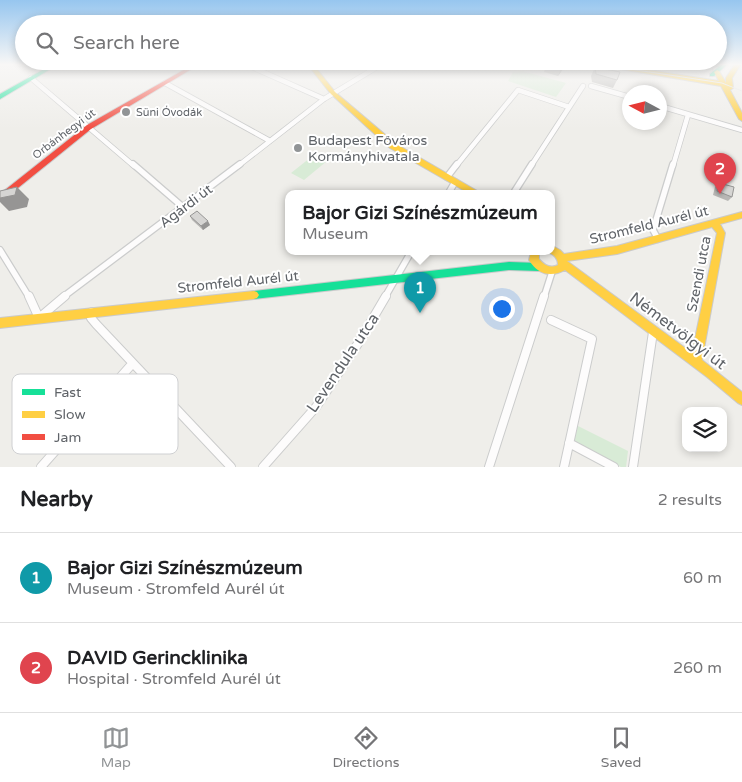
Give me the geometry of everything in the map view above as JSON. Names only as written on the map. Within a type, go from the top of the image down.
[{"type":"street","points":[[0,97],[18,86]]},
{"type":"street","points":[[40,86],[184,208]]},
{"type":"street","name":"Orbánhegyi út","points":[[0,198],[89,127],[160,86]]},
{"type":"street","points":[[170,86],[270,141]]},
{"type":"street","points":[[294,86],[324,99]]},
{"type":"street","points":[[328,86],[393,146],[469,190]]},
{"type":"street","name":"Agárdi út","points":[[39,318],[50,307],[184,208],[324,99],[346,86]]},
{"type":"street","points":[[516,190],[583,86]]},
{"type":"street","points":[[591,86],[622,95]]},
{"type":"street","points":[[726,86],[742,119]]},
{"type":"street","points":[[447,177],[518,90],[570,107]]},
{"type":"street","points":[[667,108],[742,130]]},
{"type":"street","points":[[658,239],[653,230],[688,115]]},
{"type":"street","points":[[451,190],[456,182]]},
{"type":"street","name":"Stromfeld Aurél út","points":[[563,260],[607,252],[742,215]]},
{"type":"street","name":"Szendi utca","points":[[696,362],[721,233],[714,222]]},
{"type":"street","points":[[0,250],[25,288],[39,318]]},
{"type":"street","name":"Németvölgyi út","points":[[555,253],[595,288],[696,362],[742,399]]},
{"type":"street","name":"Levendula utca","points":[[263,467],[316,407],[359,342],[409,255]]},
{"type":"street","name":"Stromfeld Aurél út","points":[[509,266],[532,255]]},
{"type":"street","points":[[534,255],[539,267]]},
{"type":"street","points":[[488,467],[554,272],[561,269],[563,260]]},
{"type":"street","name":"Stromfeld Aurél út","points":[[0,323],[509,266],[539,267],[554,272]]},
{"type":"street","name":"Németvölgyi út","points":[[554,272],[570,275],[595,288]]},
{"type":"street","points":[[92,312],[91,318],[142,374]]},
{"type":"street","points":[[551,320],[592,339],[564,467]]},
{"type":"street","points":[[633,467],[653,332]]},
{"type":"street","points":[[123,374],[132,364]]},
{"type":"street","points":[[178,411],[232,467]]},
{"type":"street","points":[[569,443],[614,467]]},
{"type":"street","points":[[41,467],[52,454]]},
{"type":"green space","points":[[522,86],[564,86],[556,97]]},
{"type":"green space","points":[[315,154],[327,161],[304,180],[291,173]]},
{"type":"green space","points":[[576,425],[628,451],[626,467],[621,467],[572,442]]},
{"type":"building","points":[[719,183],[734,187],[732,197],[717,191]]},
{"type":"building","points":[[17,187],[15,195],[0,198],[0,191]]},
{"type":"building","points":[[197,211],[208,221],[201,226],[190,216]]},
{"type":"tram line","points":[[729,86],[742,91]]},
{"type":"traffic: fast","points":[[0,97],[19,86]]},
{"type":"traffic: fast","points":[[254,295],[509,266],[539,267]]},
{"type":"traffic: slow","points":[[327,86],[393,146],[469,190]]},
{"type":"traffic: slow","points":[[724,86],[742,119]]},
{"type":"traffic: slow","points":[[562,258],[617,250],[742,215]]},
{"type":"traffic: slow","points":[[696,362],[721,233],[714,222]]},
{"type":"traffic: slow","points":[[535,255],[534,260],[543,269],[554,271],[562,267],[562,258],[555,252]]},
{"type":"traffic: slow","points":[[563,263],[711,373],[742,399]]},
{"type":"traffic: slow","points":[[0,323],[254,295]]},
{"type":"traffic: jam","points":[[0,198],[89,127],[160,86]]},
{"type":"place","name":"Süni Óvodák","points":[[126,112]]},
{"type":"place","name":"Budapest Főváros Kormányhivatala","points":[[298,148]]},
{"type":"place","name":"DAVID Gerincklinika","points":[[720,194]]},
{"type":"place","name":"Bajor Gizi Színészmúzeum","points":[[420,313]]}]
